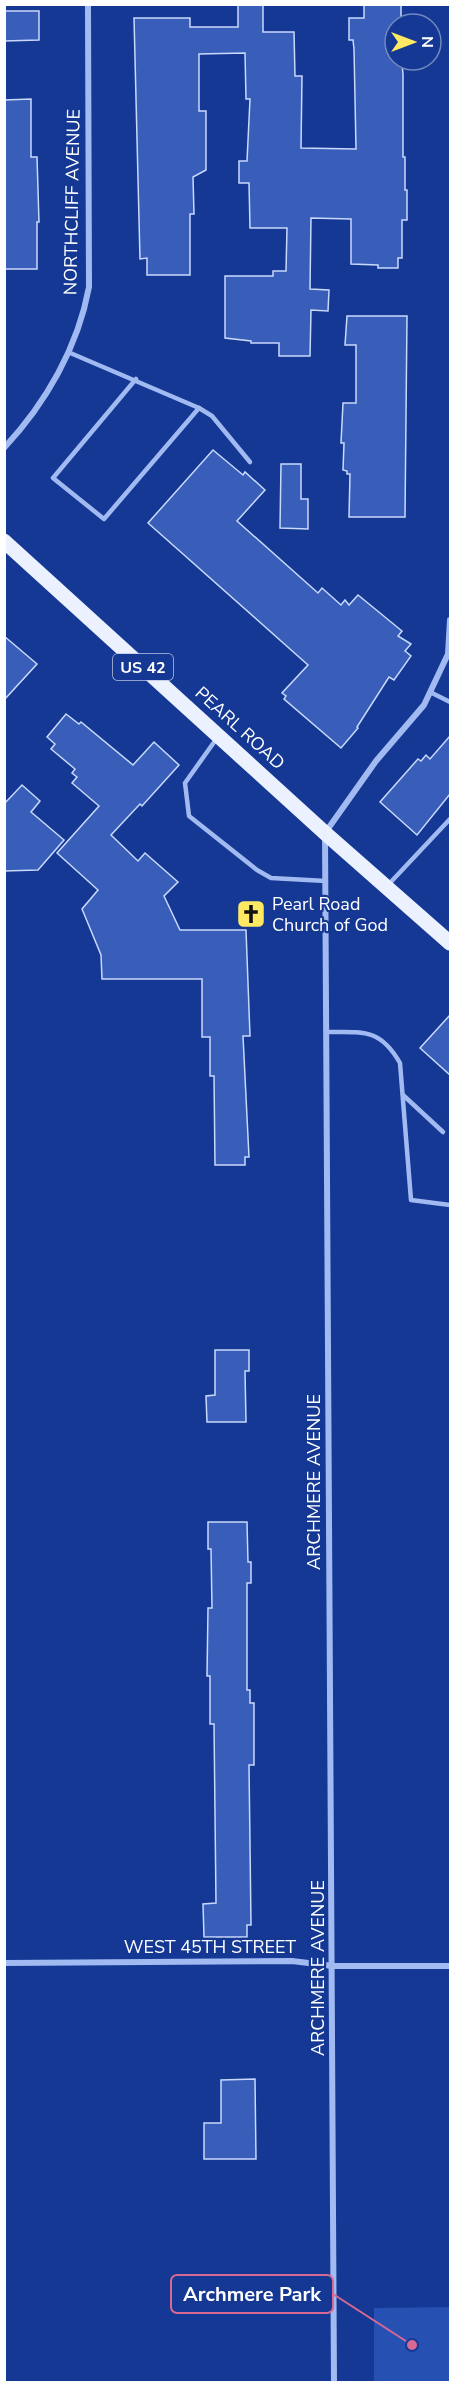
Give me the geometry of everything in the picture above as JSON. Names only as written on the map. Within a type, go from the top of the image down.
[{"type":"main road","name":"PEARL ROAD","points":[[4,541],[325,833],[450,943]]},
{"type":"street","name":"NORTHCLIFF AVENUE","points":[[4,448],[45,398],[68,352],[85,310],[89,287],[88,4]]},
{"type":"street","points":[[325,833],[376,761],[424,705],[448,654],[450,620]]},
{"type":"street","name":"ARCHMERE AVENUE","points":[[325,833],[334,2382]]},
{"type":"street","name":"WEST 45TH STREET","points":[[4,1963],[292,1961],[333,1965],[450,1966]]},
{"type":"lane","points":[[68,352],[136,379],[199,408],[212,416],[250,462]]},
{"type":"lane","points":[[136,379],[53,478],[104,519],[199,408]]},
{"type":"lane","points":[[430,692],[450,702]]},
{"type":"lane","points":[[218,735],[185,783],[189,816],[257,870],[271,878],[326,881]]},
{"type":"lane","points":[[387,886],[450,819]]},
{"type":"lane","points":[[326,1032],[368,1033],[377,1036],[391,1047],[400,1063],[411,1200],[450,1205]]},
{"type":"lane","points":[[403,1095],[443,1132]]},
{"type":"shaded area","points":[[450,2307],[450,2382],[374,2382],[374,2308]]},
{"type":"building","points":[[238,4],[263,4],[263,32],[294,32],[295,76],[302,76],[301,148],[356,149],[354,49],[353,40],[349,40],[349,18],[364,18],[364,4],[401,4],[401,12],[383,12],[383,72],[403,72],[403,157],[405,157],[407,220],[402,220],[402,258],[398,258],[398,268],[351,264],[351,219],[311,218],[310,289],[329,290],[328,311],[311,310],[310,356],[279,356],[279,343],[251,343],[251,341],[225,338],[225,276],[273,276],[273,271],[286,271],[287,228],[250,228],[249,183],[239,183],[239,161],[247,161],[250,99],[246,99],[245,53],[199,54],[199,111],[206,111],[206,170],[193,177],[194,214],[190,214],[190,275],[147,275],[147,258],[140,259],[134,18],[190,18],[190,27],[238,27]]},
{"type":"building","points":[[4,11],[39,11],[39,40],[4,41]]},
{"type":"building","points":[[31,99],[31,157],[37,157],[39,222],[37,222],[37,269],[4,269],[4,100]]},
{"type":"building","points":[[347,316],[407,316],[405,517],[349,517],[350,474],[343,470],[344,443],[341,443],[343,403],[356,403],[356,345],[345,345]]},
{"type":"building","points":[[213,450],[243,475],[245,472],[265,490],[237,521],[318,593],[322,588],[341,605],[345,600],[349,605],[358,595],[402,631],[398,636],[411,644],[405,651],[411,656],[394,680],[389,677],[358,728],[341,748],[284,699],[286,696],[282,693],[308,665],[148,523]]},
{"type":"building","points":[[281,464],[301,464],[301,499],[308,499],[308,529],[280,528]]},
{"type":"building","points":[[4,636],[37,664],[4,700]]},
{"type":"building","points":[[66,714],[79,724],[81,722],[133,765],[154,742],[179,765],[142,806],[140,804],[111,835],[138,861],[145,853],[178,882],[164,896],[180,930],[246,930],[250,1036],[243,1036],[249,1157],[245,1157],[245,1165],[215,1165],[214,1076],[210,1076],[210,1037],[202,1037],[202,979],[102,979],[101,955],[82,909],[98,890],[57,853],[99,806],[72,783],[77,777],[72,773],[75,769],[51,749],[55,744],[47,737]]},
{"type":"building","points":[[450,736],[450,794],[417,835],[380,802],[418,759],[421,761],[426,755],[430,759]]},
{"type":"building","points":[[22,785],[40,801],[31,812],[64,840],[38,870],[4,871],[4,804]]},
{"type":"building","points":[[450,1015],[450,1075],[420,1048]]},
{"type":"building","points":[[215,1350],[249,1350],[249,1371],[245,1371],[246,1422],[207,1422],[206,1396],[215,1395]]},
{"type":"building","points":[[208,1522],[247,1522],[248,1562],[251,1562],[251,1583],[247,1583],[247,1690],[250,1690],[250,1703],[254,1703],[254,1765],[249,1765],[251,1925],[247,1925],[247,1937],[204,1937],[203,1904],[216,1903],[214,1724],[210,1724],[210,1676],[207,1676],[208,1608],[212,1608]]},
{"type":"building","points":[[255,2079],[256,2159],[204,2159],[204,2123],[221,2123],[221,2080]]},
{"type":"place","name":"Pearl Road Church of God","points":[[251,914]]},
{"type":"place","name":"Archmere Park","points":[[412,2345]]}]
